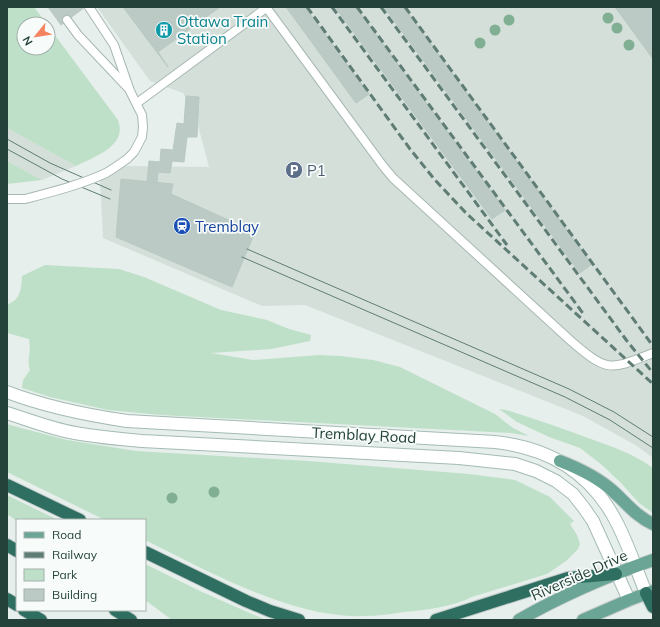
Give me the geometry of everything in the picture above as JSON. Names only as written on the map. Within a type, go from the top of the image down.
[{"type":"highway","points":[[7,485],[78,519]]},
{"type":"highway","points":[[7,545],[16,550]]},
{"type":"highway","points":[[146,552],[246,601],[270,611],[299,620]]},
{"type":"highway","points":[[436,620],[568,578],[616,574]]},
{"type":"highway","points":[[650,592],[653,607]]},
{"type":"highway","points":[[7,599],[16,605]]},
{"type":"highway","points":[[26,611],[41,620]]},
{"type":"highway","points":[[109,611],[122,620]]},
{"type":"highway","points":[[117,611],[131,620]]},
{"type":"main road","points":[[560,460],[579,468],[614,491],[640,517],[653,524]]},
{"type":"main road","name":"Riverside Drive","points":[[520,620],[549,604],[616,574],[653,560]]},
{"type":"main road","points":[[583,620],[650,592]]},
{"type":"street","name":"Tremblay Road","points":[[7,392],[54,408],[127,421],[495,442],[514,444],[529,448],[560,460],[576,472],[600,495],[618,524],[635,567],[650,592]]},
{"type":"street","name":"Tremblay Road","points":[[7,413],[46,426],[74,433],[109,438],[452,458],[515,464],[536,471],[556,481],[573,494],[593,521],[629,600]]},
{"type":"lane","points":[[7,200],[25,199],[60,190],[107,172],[127,159],[134,152],[142,137],[142,115],[130,91],[114,44],[89,7]]},
{"type":"lane","points":[[137,103],[266,7],[393,178],[571,341],[595,360],[606,365],[613,366],[630,362],[653,353]]},
{"type":"lane","points":[[67,20],[78,35],[130,91]]},
{"type":"shaded area","points":[[97,7],[653,7],[653,458],[637,446],[583,416],[305,305],[262,306],[103,238],[100,179],[124,166],[209,167],[195,114],[183,93],[150,81]]},
{"type":"shaded area","points":[[7,128],[76,166],[42,180],[7,161]]},
{"type":"green space","points":[[7,7],[34,7],[41,16],[16,16],[16,56],[56,56],[56,37],[118,120],[120,129],[114,144],[100,154],[76,166],[7,128]]},
{"type":"green space","points":[[7,161],[42,180],[7,184]]},
{"type":"green space","points":[[45,265],[119,269],[144,277],[221,310],[267,320],[289,329],[311,335],[310,341],[271,349],[211,353],[253,360],[319,355],[341,356],[373,360],[400,367],[495,414],[513,428],[529,436],[511,433],[161,415],[108,410],[50,397],[22,388],[23,380],[30,370],[29,339],[7,333],[7,305],[12,303],[18,297],[21,290],[22,276]]},
{"type":"green space","points":[[499,409],[528,417],[607,445],[646,463],[653,468],[653,513],[639,503],[602,465],[580,448],[549,437],[517,422]]},
{"type":"green space","points":[[7,424],[67,440],[136,451],[308,461],[469,474],[515,480],[550,497],[574,521],[570,524],[577,535],[580,544],[578,549],[566,561],[547,574],[447,606],[384,615],[337,615],[309,610],[252,591],[146,540],[146,519],[103,519],[7,472]]},
{"type":"green space","points":[[7,495],[56,519],[16,519],[16,520],[7,514]]},
{"type":"green space","points":[[146,564],[202,592],[266,620],[172,620],[146,601]]},
{"type":"building","points":[[48,7],[85,7],[61,25],[56,16]]},
{"type":"building","name":"Ottawa Train Station","points":[[123,7],[220,7],[158,52],[168,67]]},
{"type":"building","points":[[286,7],[305,7],[369,94],[356,103]]},
{"type":"building","points":[[335,7],[356,7],[505,210],[492,219]]},
{"type":"building","points":[[384,7],[404,7],[592,264],[580,273]]},
{"type":"building","points":[[615,7],[653,7],[653,59]]},
{"type":"building","points":[[186,96],[199,97],[197,137],[187,137],[184,162],[172,161],[170,173],[158,172],[157,183],[147,182],[149,161],[160,162],[161,149],[173,150],[177,123],[184,124]]},
{"type":"building","points":[[121,179],[173,184],[171,194],[255,232],[232,287],[116,237]]},
{"type":"tram line","points":[[7,139],[50,163],[111,190]]},
{"type":"tram line","points":[[7,149],[62,179],[110,199]]},
{"type":"tram line","points":[[247,249],[569,389],[614,412],[653,437]]},
{"type":"tram line","points":[[242,257],[565,397],[610,420],[653,448]]},
{"type":"railway","points":[[307,7],[410,149],[435,180],[466,213],[653,384]]},
{"type":"railway","points":[[332,7],[507,245]]},
{"type":"railway","points":[[357,7],[585,316]]},
{"type":"railway","points":[[381,7],[627,341],[653,373]]},
{"type":"railway","points":[[405,7],[653,346]]},
{"type":"place","name":"Ottawa Train Station","points":[[164,30]]},
{"type":"place","name":"P1","points":[[294,170]]},
{"type":"place","name":"Tremblay","points":[[182,226]]}]
